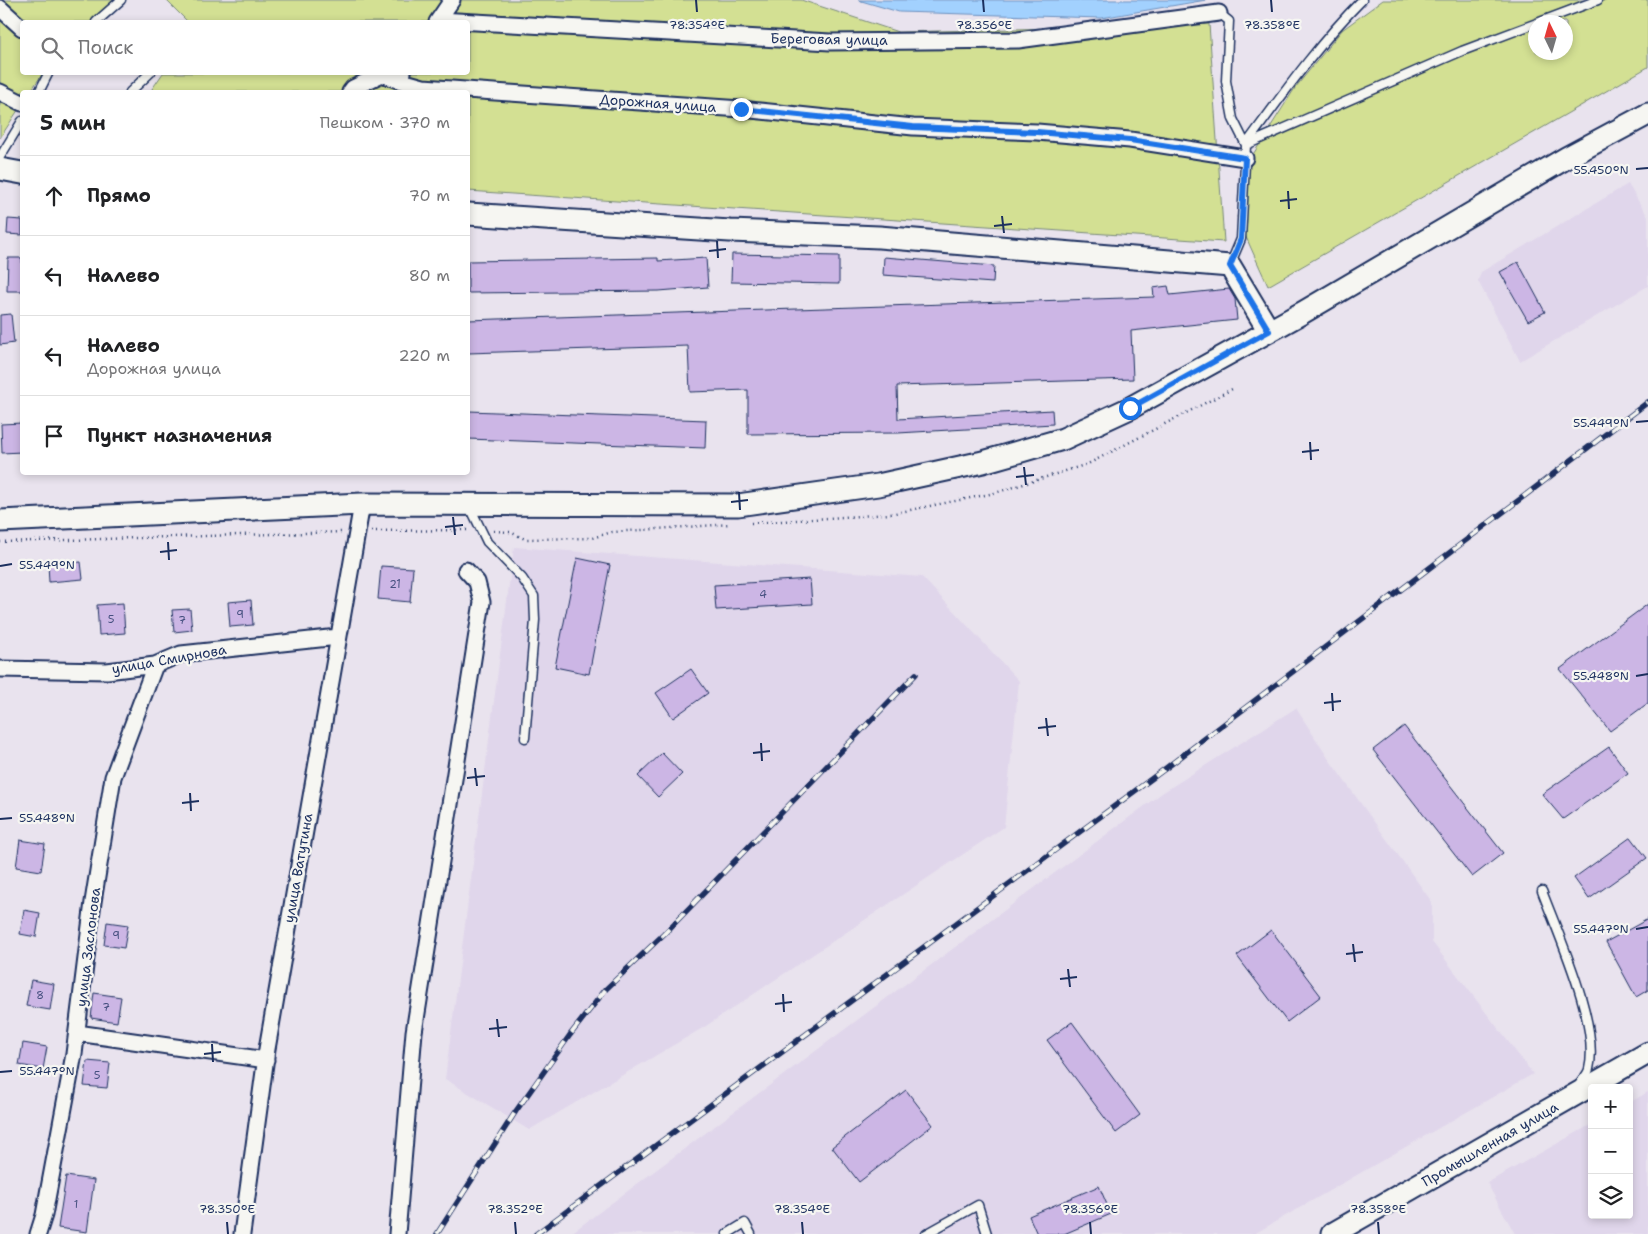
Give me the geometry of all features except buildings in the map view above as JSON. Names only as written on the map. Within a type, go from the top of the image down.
[{"type":"street","points":[[439,20],[452,0]]},
{"type":"street","points":[[0,8],[20,26]]},
{"type":"street","name":"Береговая улица","points":[[470,23],[830,42],[1018,40],[1219,13]]},
{"type":"street","name":"Дорожная улица","points":[[352,90],[380,75]]},
{"type":"street","name":"Дорожная улица","points":[[401,76],[423,87],[466,90]]},
{"type":"street","name":"Дорожная улица","points":[[470,90],[741,109],[913,127],[1037,132],[1246,151]]},
{"type":"street","points":[[0,92],[20,102]]},
{"type":"street","points":[[0,521],[362,504],[738,505],[878,485],[984,462],[1063,440],[1130,408],[1302,314],[1566,158],[1648,114]]},
{"type":"street","points":[[0,169],[20,173]]},
{"type":"street","points":[[470,214],[720,230],[879,237],[1230,266],[1269,331]]},
{"type":"street","name":"улица Ватутина","points":[[242,1234],[266,1060],[362,504]]},
{"type":"street","points":[[397,1234],[414,1032],[482,602],[477,582],[466,570]]},
{"type":"street","name":"улица Смирнова","points":[[0,669],[107,671],[154,665],[181,654],[338,637]]},
{"type":"street","name":"улица Заслонова","points":[[38,1234],[44,1215],[77,1033],[93,902],[113,777],[154,665]]},
{"type":"street","points":[[77,1033],[266,1060]]},
{"type":"street","name":"Промышленная улица","points":[[1332,1234],[1648,1053]]},
{"type":"lane","points":[[98,20],[121,0]]},
{"type":"lane","points":[[1246,151],[1296,78],[1342,20],[1362,0]]},
{"type":"lane","points":[[1246,151],[1462,51],[1598,0]]},
{"type":"lane","points":[[1219,13],[1229,21],[1226,81],[1233,119],[1246,151],[1241,239],[1230,266]]},
{"type":"lane","points":[[40,90],[48,75]]},
{"type":"lane","points":[[132,90],[148,75]]},
{"type":"lane","points":[[0,157],[20,124]]},
{"type":"lane","points":[[469,503],[487,542],[522,578],[534,596],[535,620],[524,738]]},
{"type":"lane","points":[[1542,891],[1579,992],[1590,1039],[1589,1070],[1571,1097]]},
{"type":"lane","points":[[926,1234],[978,1205],[987,1234]]},
{"type":"lane","points":[[727,1234],[745,1223],[750,1234]]},
{"type":"shaded area","points":[[1628,184],[1648,217],[1648,286],[1520,361],[1478,281],[1481,272]]},
{"type":"shaded area","points":[[514,547],[922,577],[1019,681],[1004,827],[706,1026],[529,1130],[445,1079]]},
{"type":"shaded area","points":[[1296,708],[1328,758],[1432,902],[1432,942],[1533,1074],[1254,1234],[570,1234],[1162,793]]},
{"type":"shaded area","points":[[1648,1092],[1648,1234],[1515,1234],[1487,1183],[1588,1126],[1588,1219],[1633,1219],[1633,1101]]},
{"type":"green space","points":[[0,0],[121,0],[98,20],[20,20],[20,75],[42,75],[31,90],[20,90],[20,107],[0,138]]},
{"type":"green space","points":[[166,0],[801,0],[898,32],[1209,24],[1224,242],[470,191],[470,90],[151,90],[162,75],[470,75],[470,20],[186,20]]},
{"type":"green space","points":[[1383,0],[1648,0],[1648,67],[1268,286],[1237,217],[1252,156],[1295,88],[1342,30]]},
{"type":"water","points":[[858,0],[1206,0],[1101,18],[899,12]]},
{"type":"railway","points":[[536,1234],[1166,768],[1648,402]]},
{"type":"railway","points":[[437,1234],[516,1111],[570,1035],[606,989],[664,934],[916,674]]},
{"type":"route","points":[[741,109],[913,127],[1037,132],[1130,140],[1188,147],[1245,158],[1241,239],[1230,266],[1269,331],[1130,408]]}]
